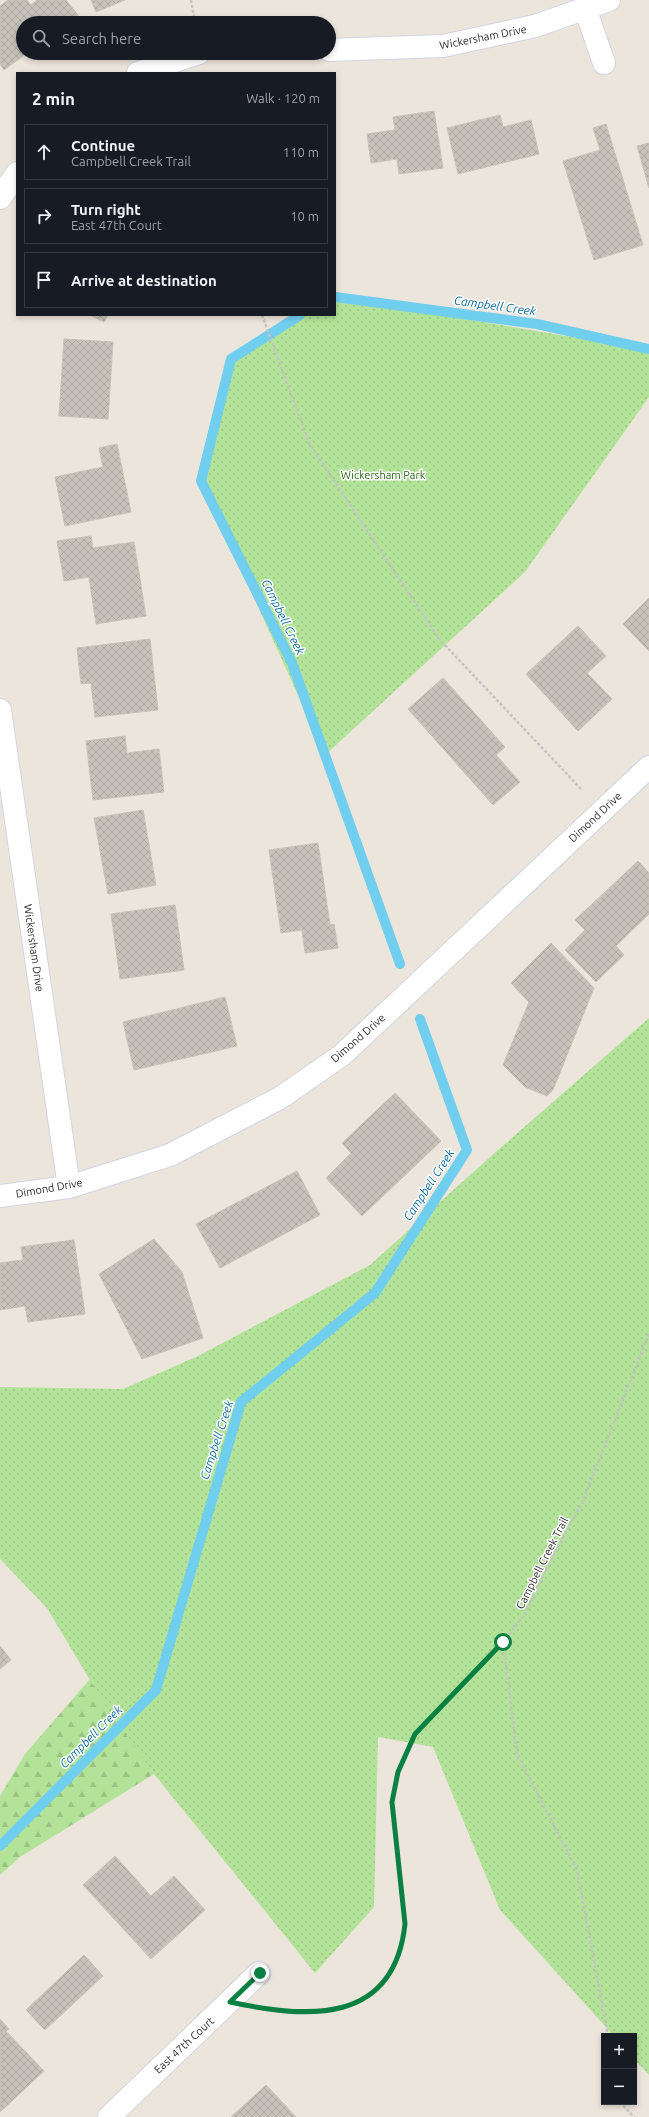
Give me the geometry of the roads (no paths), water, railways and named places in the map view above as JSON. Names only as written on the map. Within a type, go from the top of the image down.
[{"type":"street","name":"Wickersham Drive","points":[[336,50],[443,46],[535,26],[609,0]]},
{"type":"street","points":[[586,8],[604,63]]},
{"type":"street","points":[[141,72],[178,60]]},
{"type":"street","points":[[0,198],[16,174]]},
{"type":"street","name":"Wickersham Drive","points":[[0,710],[69,1187]]},
{"type":"street","name":"Dimond Drive","points":[[0,1196],[69,1187],[170,1155],[280,1098],[342,1055],[649,767]]},
{"type":"street","name":"East 47th Court","points":[[108,2117],[260,1973]]},
{"type":"waterway","name":"Campbell Creek","points":[[336,297],[537,324],[649,349]]},
{"type":"waterway","name":"Campbell Creek","points":[[298,316],[231,359],[201,481],[292,663],[400,964]]},
{"type":"waterway","name":"Campbell Creek","points":[[0,1846],[156,1690],[241,1402],[375,1293],[467,1150],[420,1019]]},
{"type":"park label","name":"Wickersham Park","points":[[383,475]]}]
